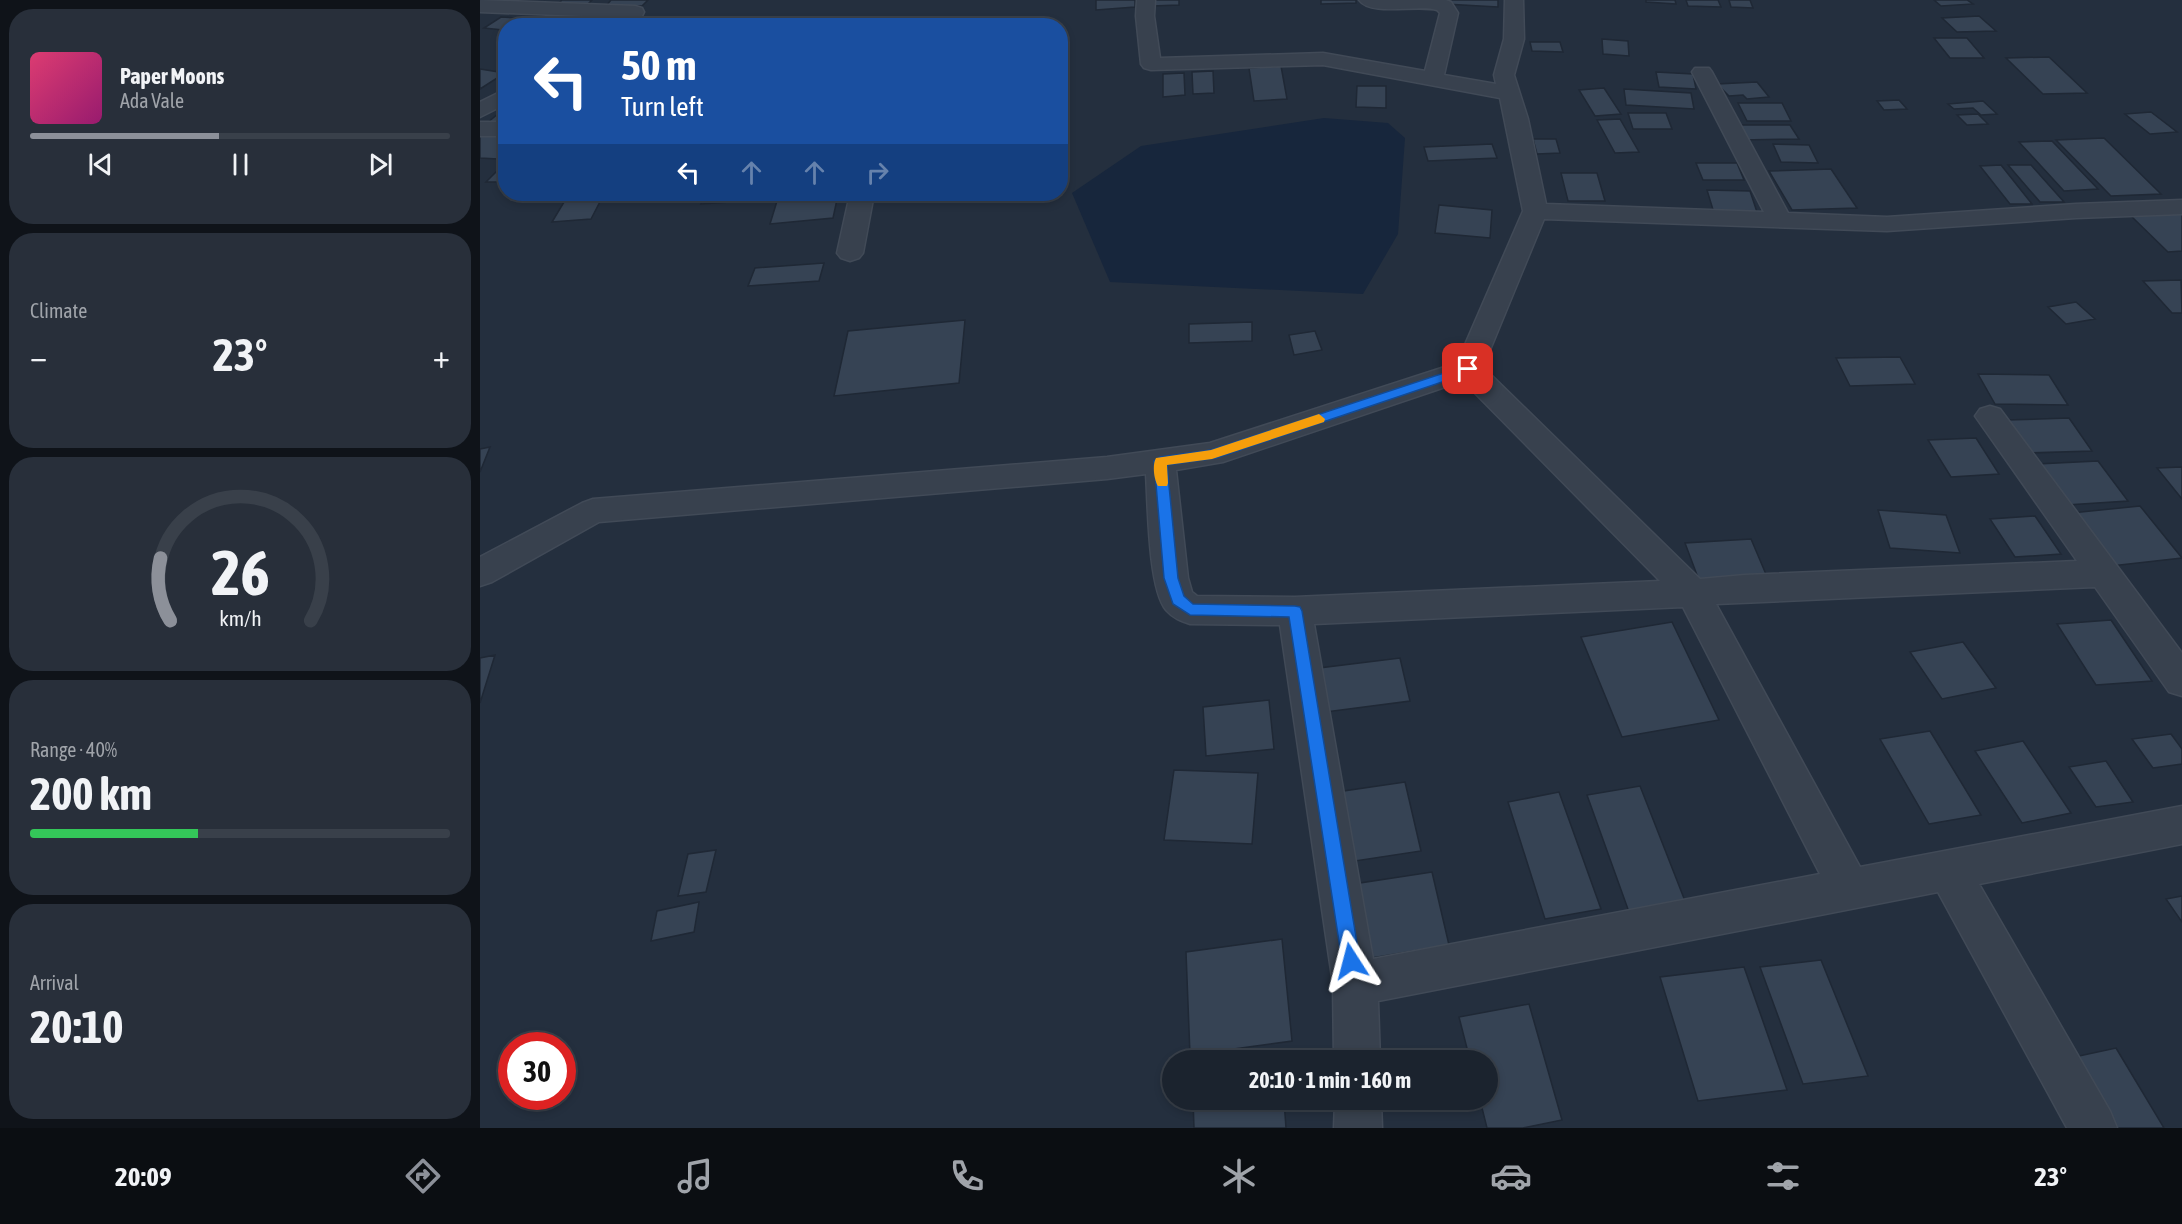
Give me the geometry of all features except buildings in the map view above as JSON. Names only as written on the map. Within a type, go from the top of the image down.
[{"type":"street","points":[[627,18],[653,0]]},
{"type":"street","points":[[1146,0],[1145,15],[1151,64],[1323,59],[1509,93]]},
{"type":"street","points":[[1368,0],[1376,3],[1437,3],[1444,6],[1449,13],[1433,79]]},
{"type":"street","points":[[480,573],[593,511],[1107,468],[1212,454],[1468,369],[1535,211],[1517,119],[1504,75],[1514,39],[1514,0]]},
{"type":"street","points":[[480,6],[635,12]]},
{"type":"street","points":[[1702,72],[1780,220]]},
{"type":"street","points":[[480,111],[498,100]]},
{"type":"street","points":[[480,129],[498,129]]},
{"type":"street","points":[[850,253],[861,201]]},
{"type":"street","points":[[1535,211],[1887,224],[2076,211],[2182,207]]},
{"type":"street","points":[[1468,369],[1693,593],[1850,889]]},
{"type":"street","points":[[1989,416],[2182,681]]},
{"type":"street","points":[[1160,461],[1171,578],[1178,600],[1190,610],[1295,611],[1693,593],[1745,588],[2103,573]]},
{"type":"street","points":[[1295,611],[1355,984],[1357,1050]]},
{"type":"street","points":[[1355,984],[2182,825]]},
{"type":"street","points":[[1948,869],[2093,1128]]},
{"type":"street","points":[[1358,1110],[1358,1128]]},
{"type":"water","points":[[1324,118],[1388,123],[1405,138],[1398,234],[1363,294],[1110,282],[1072,193],[1141,146]]},
{"type":"slow traffic","points":[[1162,483],[1160,461],[1212,454],[1319,419]]},
{"type":"route","points":[[1351,961],[1295,611],[1190,610],[1178,600],[1171,578],[1160,461],[1212,454],[1468,369]]}]
